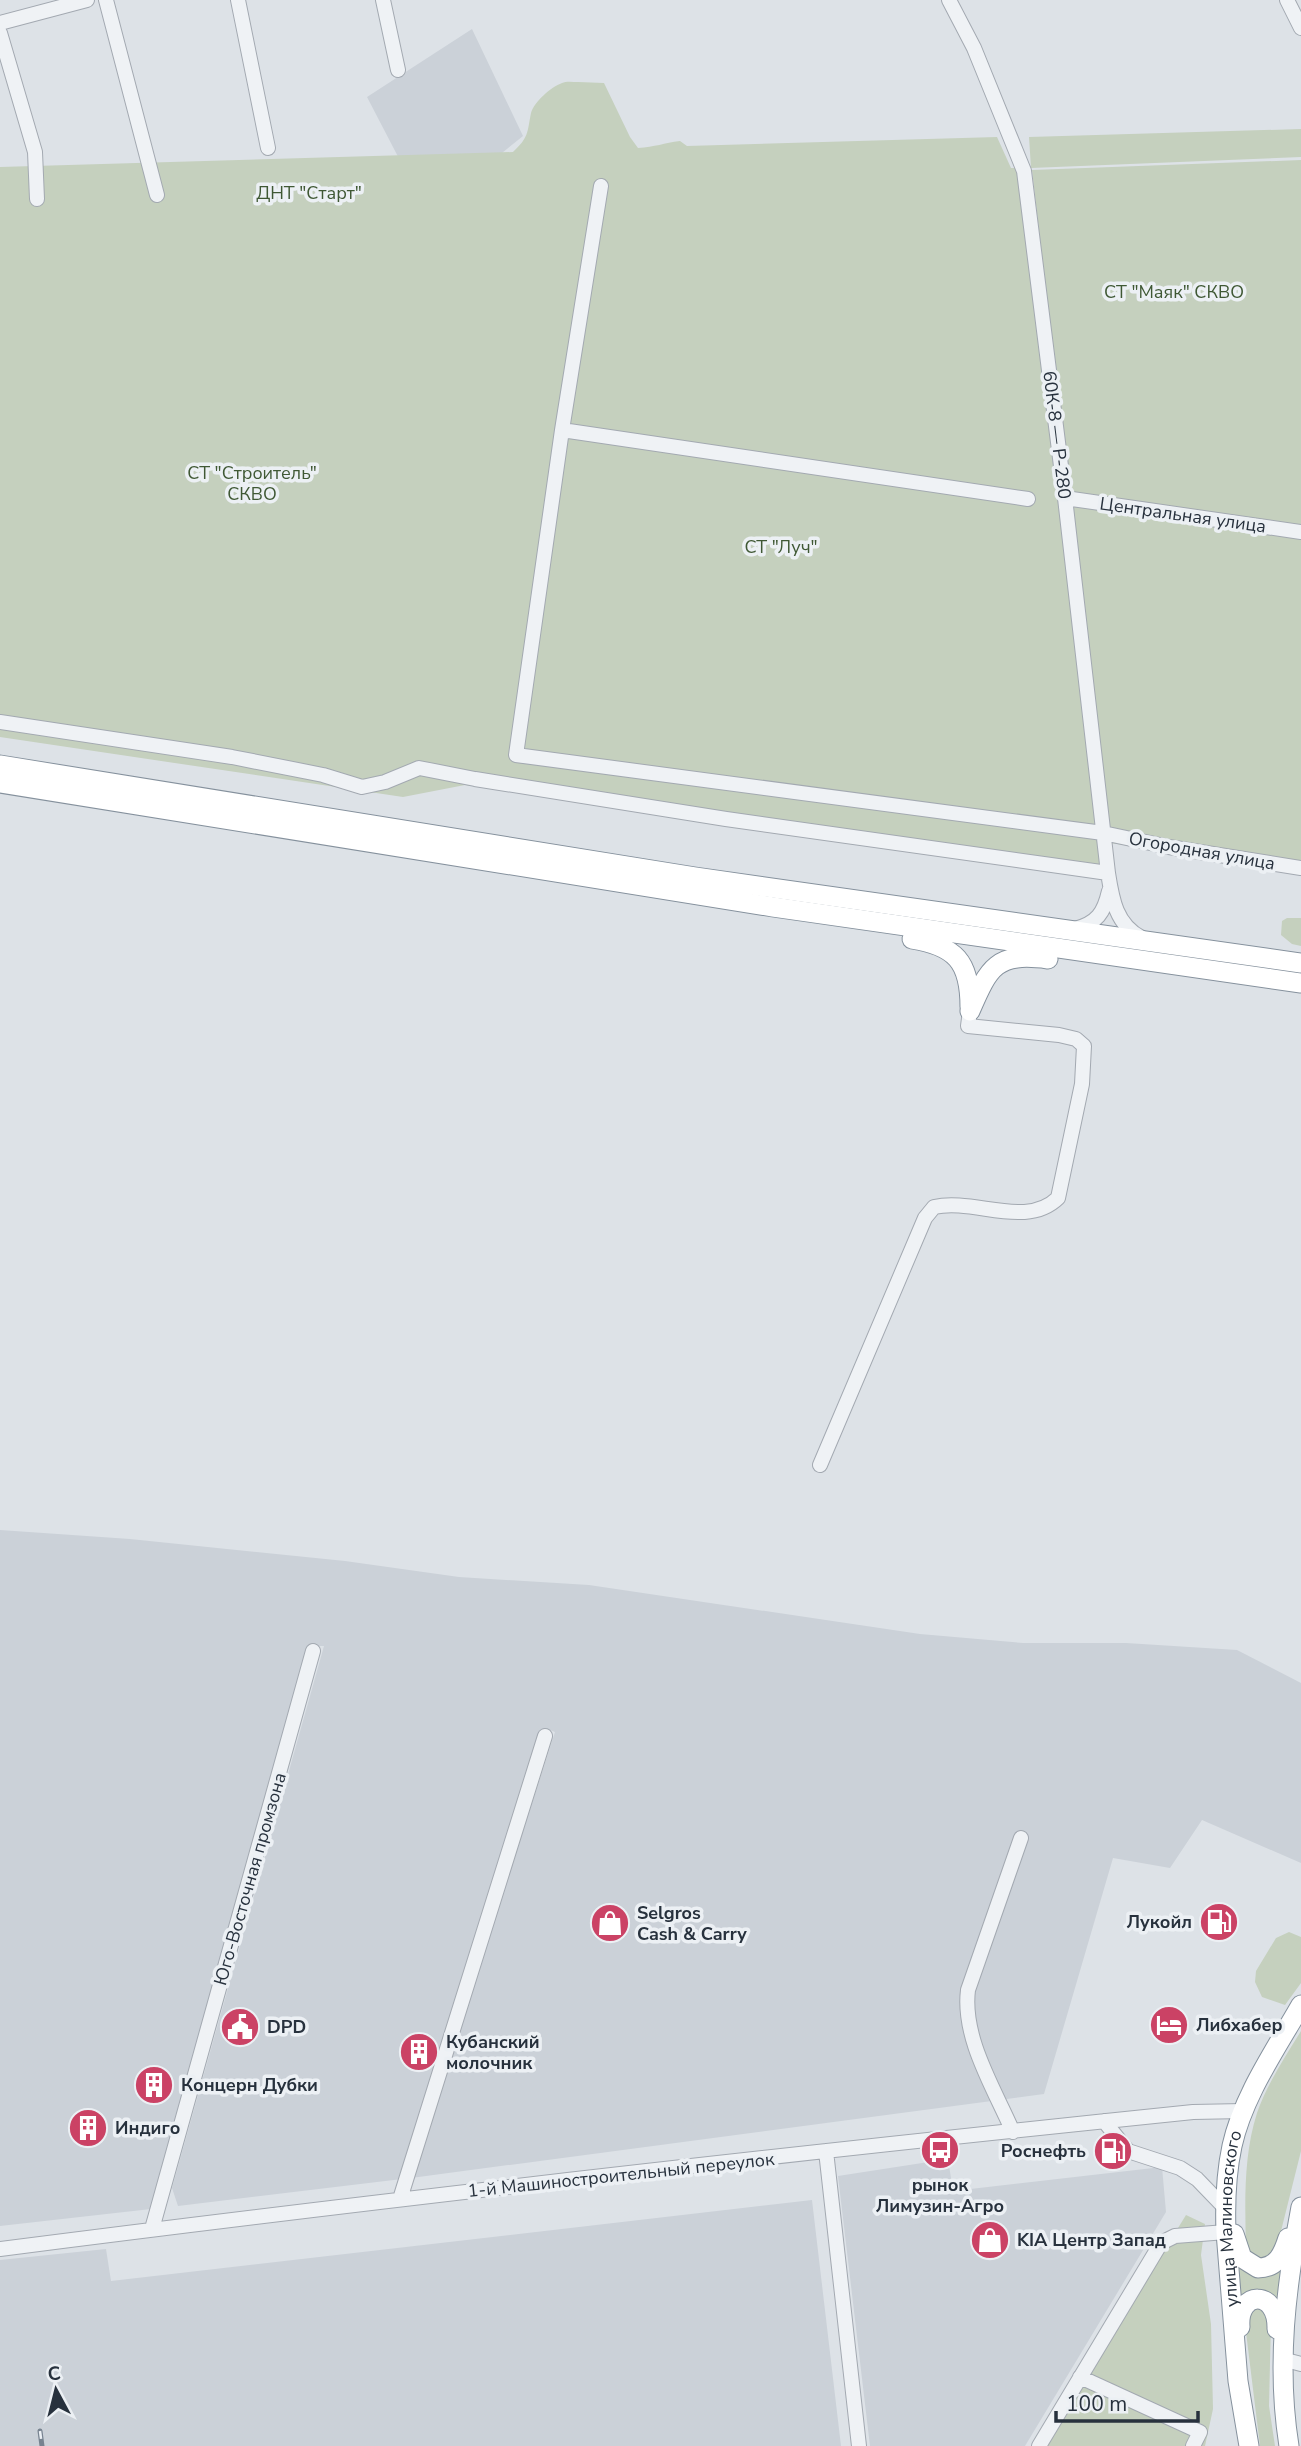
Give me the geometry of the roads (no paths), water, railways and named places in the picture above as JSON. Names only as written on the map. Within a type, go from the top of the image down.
[{"type":"highway","points":[[0,765],[540,853],[849,912],[1067,931],[1150,942],[1296,972]]},
{"type":"highway","points":[[0,783],[849,912],[1129,958],[1296,972]]},
{"type":"highway","points":[[849,912],[849,929],[934,943],[957,956],[966,974],[970,1012]]},
{"type":"highway","points":[[970,1012],[983,982],[993,968],[1005,960],[1020,956],[1111,968],[1129,958]]},
{"type":"highway","name":"улица Малиновского","points":[[1249,2446],[1238,2381],[1226,2232],[1226,2200],[1232,2144],[1243,2111],[1301,2006]]},
{"type":"highway","points":[[1226,2200],[1239,2253],[1247,2263],[1258,2268],[1275,2264],[1280,2258],[1301,2195]]},
{"type":"highway","points":[[1282,2385],[1291,2362],[1301,2207]]},
{"type":"highway","points":[[1238,2381],[1242,2364],[1241,2312],[1248,2302],[1260,2300],[1272,2305],[1277,2317],[1276,2362],[1282,2385],[1289,2446]]},
{"type":"street","points":[[0,23],[87,0]]},
{"type":"street","points":[[106,0],[157,195]]},
{"type":"street","points":[[238,0],[268,148]]},
{"type":"street","points":[[383,0],[398,70]]},
{"type":"street","name":"60К-8 — Р-280","points":[[949,0],[974,48],[1024,171],[1109,879],[1114,906],[1123,924],[1132,933],[1150,942]]},
{"type":"street","points":[[1287,0],[1301,28]]},
{"type":"street","points":[[0,33],[35,152],[37,200]]},
{"type":"street","points":[[601,186],[562,430],[1028,499]]},
{"type":"street","name":"Огородная улица","points":[[562,430],[516,755],[1103,833],[1168,847],[1301,868]]},
{"type":"street","name":"Центральная улица","points":[[1065,498],[1301,532]]},
{"type":"street","points":[[0,722],[232,757],[323,775],[362,787],[385,782],[419,768],[1109,879]]},
{"type":"street","name":"60К-8 — Р-280","points":[[1067,931],[1088,926],[1097,920],[1103,911],[1109,879]]},
{"type":"street","points":[[820,1465],[925,1218],[934,1207],[959,1204],[1023,1213],[1037,1212],[1050,1206],[1058,1198],[1082,1084],[1083,1046],[1076,1039],[1059,1035],[968,1026],[970,1012]]},
{"type":"street","name":"Юго-Восточная промзона","points":[[152,2230],[313,1651]]},
{"type":"street","points":[[400,2199],[545,1736]]},
{"type":"street","points":[[1013,2132],[969,2032],[966,2002],[1021,1838]]},
{"type":"street","name":"1-й Машиностроительный переулок","points":[[0,2249],[400,2199],[826,2151],[1193,2112],[1243,2111]]},
{"type":"street","points":[[1104,2121],[1128,2151],[1180,2168],[1226,2200]]},
{"type":"street","points":[[826,2151],[859,2446]]},
{"type":"street","points":[[1039,2446],[1161,2243],[1175,2236],[1226,2232]]},
{"type":"street","points":[[1080,2377],[1200,2432],[1193,2446]]},
{"type":"railway","points":[[40,2431],[42,2446]]},
{"type":"place","name":"Лукойл","points":[[1219,1922]]},
{"type":"place","name":"Selgros Cash & Carry","points":[[610,1923]]},
{"type":"place","name":"Либхабер","points":[[1169,2025]]},
{"type":"place","name":"DPD","points":[[240,2027]]},
{"type":"place","name":"Кубанский молочник","points":[[419,2052]]},
{"type":"place","name":"Концерн Дубки","points":[[154,2085]]},
{"type":"place","name":"Индиго","points":[[88,2128]]},
{"type":"place","name":"рынок Лимузин-Агро","points":[[940,2150]]},
{"type":"place","name":"Роснефть","points":[[1113,2151]]},
{"type":"place","name":"KIA Центр Запад","points":[[990,2240]]},
{"type":"park label","name":"ДНТ \"Старт\"","points":[[309,193]]},
{"type":"park label","name":"СТ \"Маяк\" СКВО","points":[[1174,292]]},
{"type":"park label","name":"СТ \"Строитель\" СКВО","points":[[252,483]]},
{"type":"park label","name":"СТ \"Луч\"","points":[[781,547]]}]
